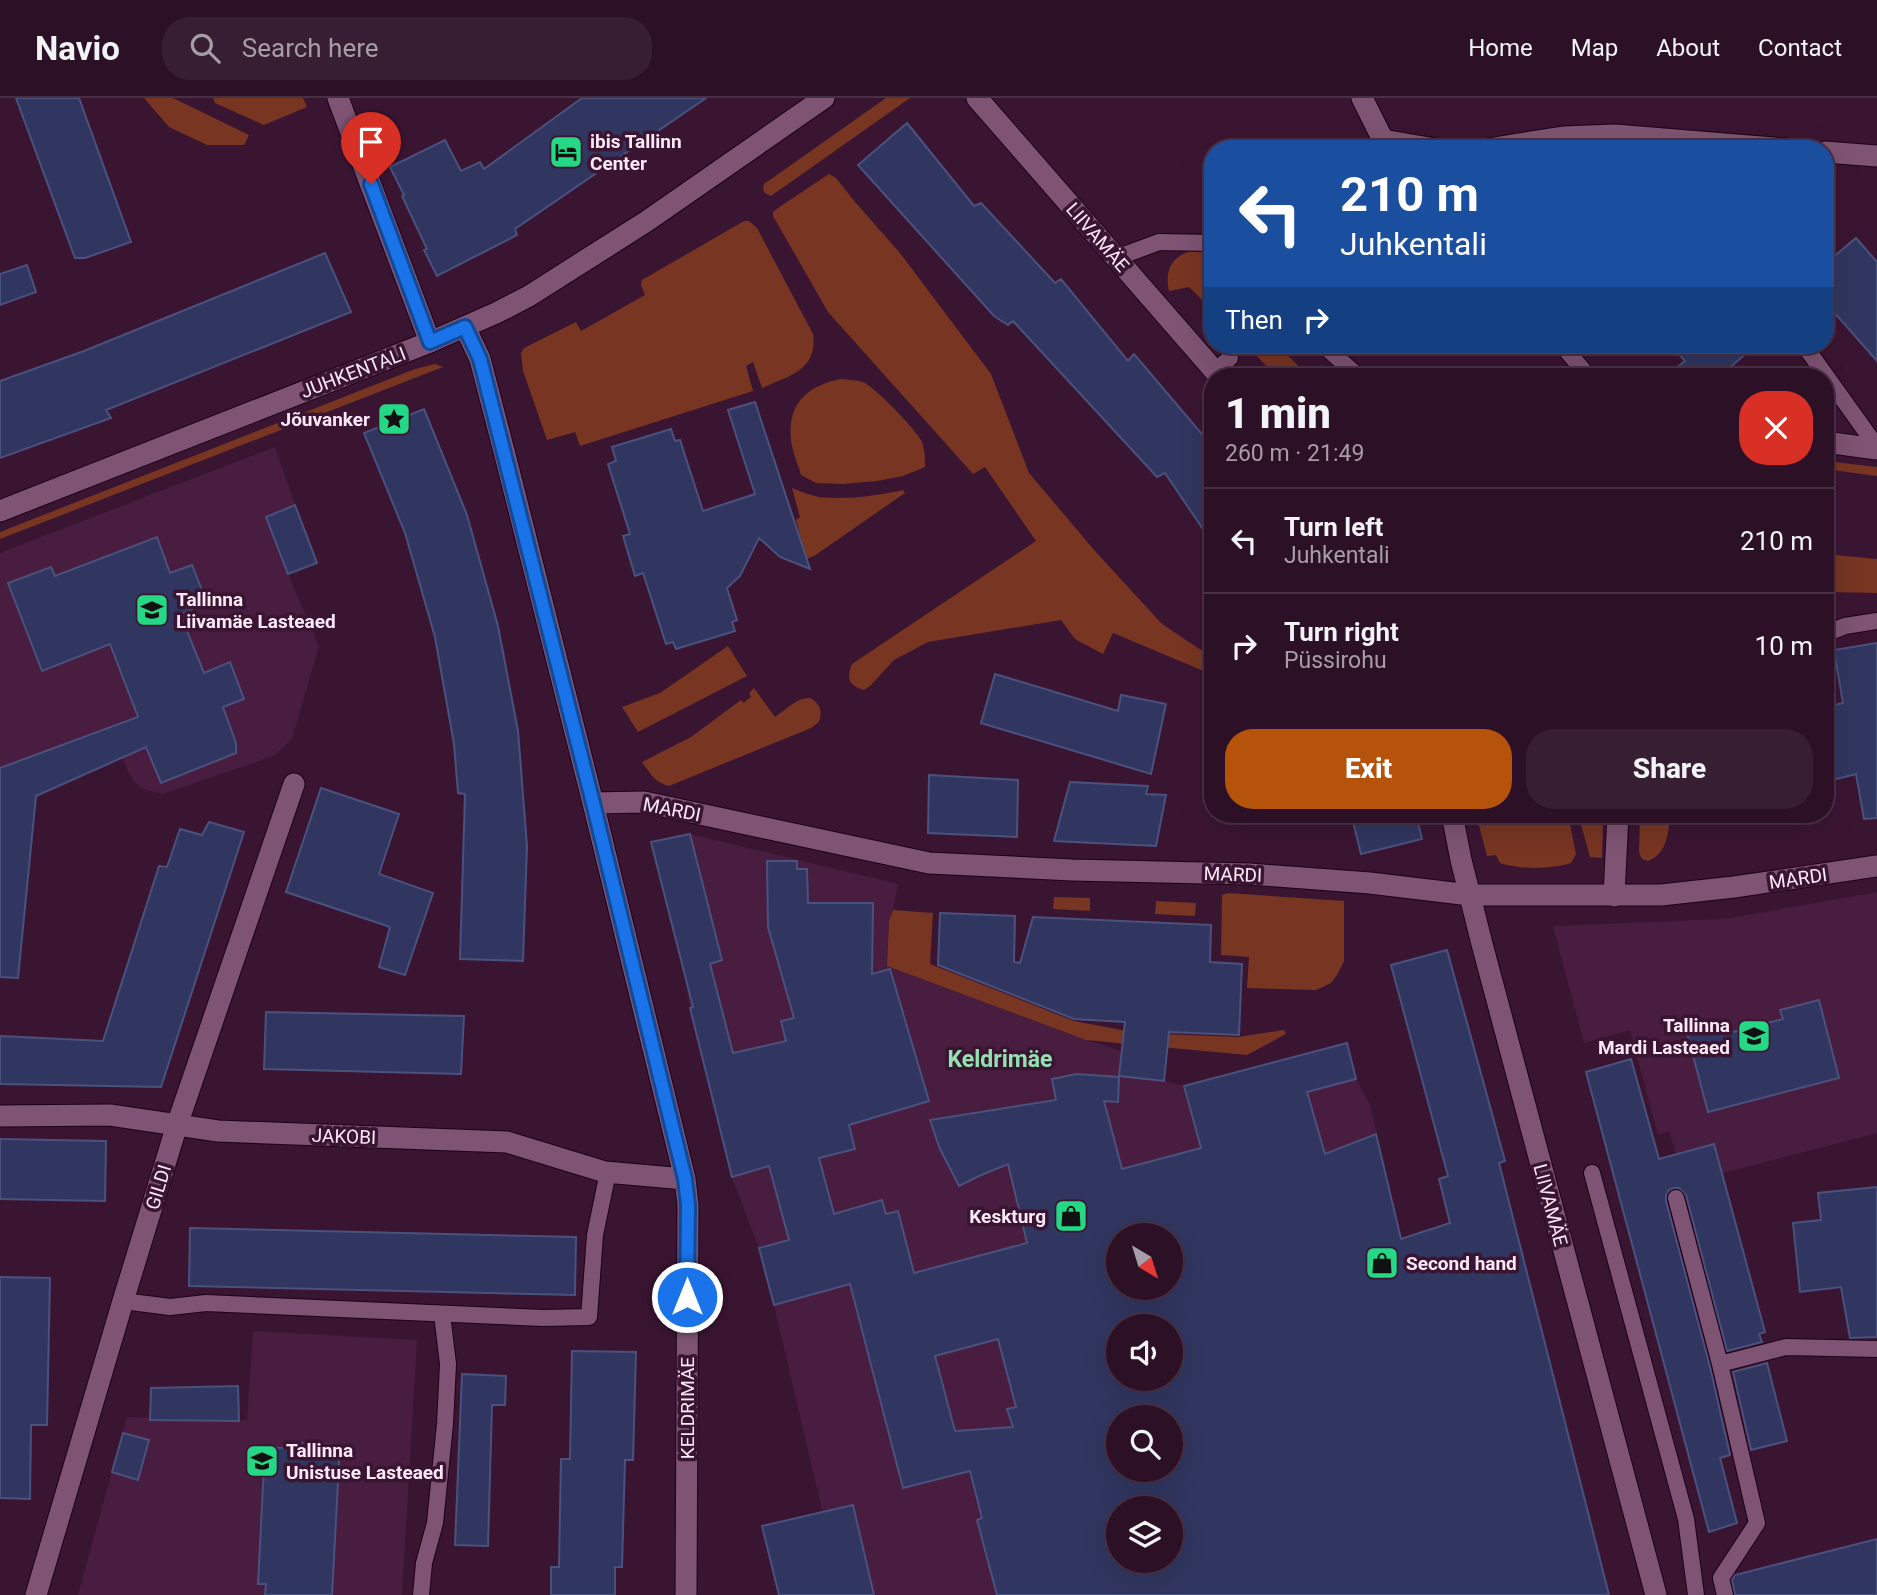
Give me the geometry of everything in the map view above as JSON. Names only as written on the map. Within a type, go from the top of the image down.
[{"type":"street","points":[[338,98],[430,342]]},
{"type":"street","name":"JUHKENTALI","points":[[2,507],[430,342],[529,296],[636,228],[824,98]]},
{"type":"street","name":"LIIVAMÄE","points":[[977,98],[1116,258],[1204,351]]},
{"type":"street","points":[[1362,98],[1383,140]]},
{"type":"street","points":[[1544,140],[1615,135],[1676,140]]},
{"type":"street","points":[[1834,153],[1877,156]]},
{"type":"street","name":"KELDRIMÄE","points":[[465,327],[480,359],[685,1179],[688,1205],[686,1595]]},
{"type":"street","name":"LIIVAMÄE","points":[[1207,354],[1220,368]]},
{"type":"street","points":[[1834,443],[1877,448]]},
{"type":"street","name":"GILDI","points":[[36,1595],[177,1125],[293,784]]},
{"type":"street","name":"MARDI","points":[[593,803],[644,802],[929,863],[1249,874],[1370,883],[1470,895],[1661,895],[1877,866]]},
{"type":"street","name":"LIIVAMÄE","points":[[1454,823],[1470,895],[1655,1594]]},
{"type":"street","points":[[1614,896],[1618,823]]},
{"type":"street","name":"JAKOBI","points":[[0,1116],[110,1115],[218,1131],[507,1142],[608,1172],[685,1179]]},
{"type":"lane","points":[[1116,258],[1159,242],[1204,243]]},
{"type":"lane","points":[[1333,354],[1348,368]]},
{"type":"lane","points":[[1570,354],[1581,368]]},
{"type":"lane","points":[[1834,387],[1877,448]]},
{"type":"lane","points":[[1834,630],[1845,625],[1877,621]]},
{"type":"lane","points":[[123,1301],[170,1307],[206,1303],[543,1318],[589,1317],[596,1235],[608,1172]]},
{"type":"lane","points":[[1592,1173],[1686,1520],[1696,1595]]},
{"type":"lane","points":[[1676,1198],[1720,1364],[1757,1523],[1721,1578],[1725,1595]]},
{"type":"lane","points":[[421,1595],[424,1563],[435,1523],[445,1424],[448,1364],[442,1314]]},
{"type":"lane","points":[[1720,1364],[1786,1347],[1877,1349]]},
{"type":"shaded area","points":[[144,98],[173,98],[249,135],[244,145],[207,145],[169,127]]},
{"type":"shaded area","points":[[213,98],[303,98],[307,107],[264,125],[215,103]]},
{"type":"shaded area","points":[[886,98],[910,98],[771,196],[765,193],[764,184]]},
{"type":"shaded area","points":[[829,174],[836,178],[900,253],[991,374],[1029,473],[1162,624],[1204,652],[1204,671],[1113,633],[1103,654],[1075,639],[1061,620],[928,642],[894,660],[864,690],[852,684],[849,674],[852,664],[1036,541],[985,467],[973,474],[828,312],[773,216],[773,212]]},
{"type":"shaded area","points":[[744,221],[749,221],[757,228],[813,334],[811,356],[806,364],[791,375],[762,388],[753,362],[746,366],[753,391],[580,446],[575,432],[547,440],[523,371],[521,353],[524,348],[576,322],[581,331],[645,295],[642,280]]},
{"type":"shaded area","points":[[1204,251],[1204,302],[1189,287],[1169,291],[1169,270],[1176,259],[1187,252]]},
{"type":"shaded area","points":[[1255,354],[1287,354],[1300,368],[1268,368]]},
{"type":"shaded area","points":[[435,364],[443,367],[0,539],[0,532],[415,369]]},
{"type":"shaded area","points":[[841,379],[863,382],[894,408],[921,440],[925,467],[903,476],[843,484],[816,483],[801,475],[792,444],[793,415],[802,398],[810,391]]},
{"type":"shaded area","name":"Tallinna Liivamäe Lasteaed","points":[[275,447],[295,505],[266,517],[319,646],[292,739],[273,756],[163,794],[143,789],[135,783],[111,727],[0,768],[0,553]]},
{"type":"shaded area","points":[[1834,462],[1877,467],[1877,476],[1834,470]]},
{"type":"shaded area","points":[[792,488],[830,498],[861,497],[903,490],[905,493],[806,559],[796,520],[800,517]]},
{"type":"shaded area","points":[[1834,555],[1877,559],[1877,593],[1834,592]]},
{"type":"shaded area","points":[[728,646],[747,676],[638,732],[622,707],[660,693]]},
{"type":"shaded area","points":[[754,688],[775,717],[802,699],[813,700],[820,709],[819,722],[811,728],[669,786],[653,777],[642,762],[691,737],[741,700],[743,703],[751,697],[749,693]]},
{"type":"shaded area","points":[[1478,823],[1570,823],[1576,854],[1571,863],[1555,867],[1526,868],[1500,863],[1496,855],[1487,856]]},
{"type":"shaded area","points":[[1581,823],[1603,823],[1602,858],[1590,857]]},
{"type":"shaded area","points":[[1640,823],[1669,823],[1663,848],[1654,858],[1648,861],[1642,859],[1639,852]]},
{"type":"shaded area","name":"Keskturg","points":[[690,834],[898,884],[889,921],[887,966],[1086,1040],[1122,1051],[1167,1056],[1164,1081],[1184,1086],[1347,1043],[1356,1079],[1370,1105],[1399,1230],[1420,1290],[1498,1595],[842,1595],[774,1305],[759,1248],[732,1177],[690,1008],[684,972],[651,842]]},
{"type":"shaded area","name":"Tallinna Mardi Lasteaed","points":[[1877,892],[1877,1133],[1684,1183],[1669,1131],[1658,1135],[1630,1030],[1584,1043],[1553,926],[1725,919]]},
{"type":"shaded area","points":[[1228,893],[1344,901],[1344,961],[1331,983],[1316,990],[1247,988],[1249,957],[1221,955],[1222,895]]},
{"type":"shaded area","points":[[1054,897],[1090,898],[1090,911],[1053,909]]},
{"type":"shaded area","points":[[1156,901],[1196,903],[1195,916],[1155,914]]},
{"type":"shaded area","points":[[893,910],[933,913],[930,964],[1074,1021],[1137,1033],[1238,1037],[1284,1030],[1286,1034],[1247,1055],[1086,1040],[887,966],[889,921]]},
{"type":"shaded area","name":"Tallinna Unistuse Lasteaed","points":[[253,1331],[417,1340],[402,1595],[78,1595],[127,1417],[247,1420]]},
{"type":"building","points":[[16,98],[79,98],[131,242],[85,258],[75,258]]},
{"type":"building","points":[[582,98],[706,98],[515,229],[517,235],[437,276],[390,167],[445,140],[461,171],[480,162],[484,169]]},
{"type":"building","points":[[907,123],[974,206],[981,203],[1055,283],[1061,279],[1128,361],[1134,354],[1204,436],[1204,531],[1165,473],[1157,477],[1013,321],[1008,325],[994,316],[858,165]]},
{"type":"building","points":[[1856,238],[1877,262],[1877,361],[1834,312],[1834,256]]},
{"type":"building","points":[[325,253],[351,312],[106,410],[111,418],[0,458],[0,381],[84,351]]},
{"type":"building","points":[[27,265],[36,292],[0,305],[0,274]]},
{"type":"building","points":[[1679,354],[1746,354],[1729,368],[1676,368],[1685,361]]},
{"type":"building","points":[[755,402],[810,569],[780,557],[759,538],[740,576],[727,588],[737,620],[732,622],[735,631],[676,649],[673,642],[666,644],[643,573],[635,576],[623,536],[630,534],[608,464],[616,461],[612,447],[671,429],[675,441],[680,440],[703,511],[755,494],[728,410]]},
{"type":"building","points":[[424,409],[467,515],[498,626],[518,731],[527,846],[523,961],[460,959],[465,794],[458,793],[454,744],[435,637],[405,533],[364,433]]},
{"type":"building","points":[[295,505],[317,563],[288,574],[266,517]]},
{"type":"building","points":[[157,537],[170,573],[192,565],[207,603],[180,614],[204,673],[230,662],[244,699],[223,707],[236,743],[236,753],[161,783],[146,747],[36,796],[18,978],[0,977],[0,768],[138,717],[110,644],[42,671],[8,583],[51,567],[55,576]]},
{"type":"building","points":[[1877,643],[1877,818],[1864,819],[1856,774],[1834,780],[1834,705],[1843,703],[1834,650]]},
{"type":"building","points":[[995,674],[1118,711],[1121,695],[1166,704],[1151,774],[981,723]]},
{"type":"building","points":[[929,775],[1018,780],[1017,837],[928,833]]},
{"type":"building","points":[[1070,782],[1148,786],[1146,794],[1166,795],[1156,846],[1054,841]]},
{"type":"building","points":[[321,788],[399,814],[379,874],[433,893],[405,975],[379,967],[390,927],[286,892]]},
{"type":"building","points":[[209,822],[244,832],[161,1087],[0,1084],[0,1036],[103,1041],[159,866],[167,867],[180,829],[202,835]]},
{"type":"building","points":[[1353,823],[1418,823],[1422,839],[1361,854]]},
{"type":"building","name":"Keskturg","points":[[690,834],[722,960],[710,964],[733,1053],[786,1041],[781,1021],[794,1018],[768,927],[767,861],[797,861],[797,869],[807,869],[808,903],[873,903],[872,974],[890,969],[929,1101],[849,1125],[855,1149],[819,1158],[834,1214],[882,1200],[886,1214],[898,1211],[914,1273],[1027,1243],[1008,1164],[959,1186],[940,1149],[930,1120],[1056,1100],[1052,1079],[1076,1074],[1119,1077],[1118,1102],[1104,1101],[1122,1169],[1201,1148],[1184,1086],[1347,1043],[1356,1079],[1307,1092],[1325,1154],[1376,1134],[1401,1239],[1450,1223],[1439,1179],[1448,1176],[1391,965],[1447,950],[1505,1161],[1499,1163],[1609,1595],[997,1595],[977,1520],[982,1518],[970,1471],[903,1488],[850,1284],[774,1305],[759,1248],[789,1240],[769,1166],[732,1177],[690,1008],[693,1007],[651,842]],"holes":[[[998,1339],[1016,1407],[1007,1409],[1013,1427],[955,1431],[935,1356]]]},
{"type":"building","points":[[940,913],[1015,916],[1014,962],[1020,963],[1033,917],[1211,925],[1210,962],[1242,964],[1239,1035],[1169,1032],[1164,1081],[1119,1076],[1125,1022],[1074,1019],[938,965]]},
{"type":"building","points":[[1819,1000],[1839,1078],[1708,1112],[1687,1033],[1727,1023],[1729,1033],[1783,1019],[1780,1010]]},
{"type":"building","points":[[266,1012],[464,1016],[461,1074],[264,1069]]},
{"type":"building","points":[[1631,1059],[1659,1159],[1714,1144],[1765,1332],[1759,1334],[1762,1342],[1727,1351],[1686,1195],[1679,1188],[1669,1190],[1666,1201],[1710,1367],[1730,1455],[1720,1458],[1737,1523],[1709,1532],[1586,1072]]},
{"type":"building","points":[[0,1139],[106,1141],[105,1201],[0,1199]]},
{"type":"building","points":[[1877,1187],[1877,1337],[1850,1338],[1841,1287],[1800,1292],[1793,1223],[1821,1220],[1818,1193]]},
{"type":"building","points":[[190,1228],[576,1237],[575,1295],[189,1286]]},
{"type":"building","points":[[0,1277],[50,1278],[47,1425],[31,1425],[30,1499],[0,1498]]},
{"type":"building","points":[[572,1351],[636,1352],[633,1460],[625,1460],[622,1567],[615,1567],[615,1595],[551,1595],[551,1567],[559,1567],[561,1459],[570,1459]]},
{"type":"building","points":[[1767,1363],[1787,1441],[1751,1450],[1733,1372]]},
{"type":"building","points":[[462,1374],[506,1376],[505,1405],[492,1405],[488,1546],[455,1545]]},
{"type":"building","points":[[238,1386],[239,1421],[150,1420],[151,1388]]},
{"type":"building","points":[[123,1433],[149,1440],[138,1480],[112,1472]]},
{"type":"building","points":[[302,1443],[340,1445],[332,1595],[265,1595],[266,1584],[258,1584],[265,1447],[302,1449]]},
{"type":"building","points":[[853,1505],[874,1595],[779,1595],[762,1526]]},
{"type":"building","points":[[1877,1539],[1877,1595],[1735,1595],[1732,1580],[1735,1575]]},
{"type":"place","name":"ibis Tallinn Center","points":[[566,152]]},
{"type":"place","name":"Jõuvanker","points":[[394,419]]},
{"type":"place","name":"Tallinna Liivamäe Lasteaed","points":[[152,610]]},
{"type":"place","name":"Tallinna Mardi Lasteaed","points":[[1754,1036]]},
{"type":"place","name":"Keskturg","points":[[1071,1216]]},
{"type":"place","name":"Second hand","points":[[1382,1263]]},
{"type":"place","name":"Tallinna Unistuse Lasteaed","points":[[262,1461]]},
{"type":"district","name":"Keldrimäe","points":[[1000,1059]]},
{"type":"route","points":[[371,184],[430,342],[465,327],[480,359],[685,1179],[688,1205],[687,1297]]}]
